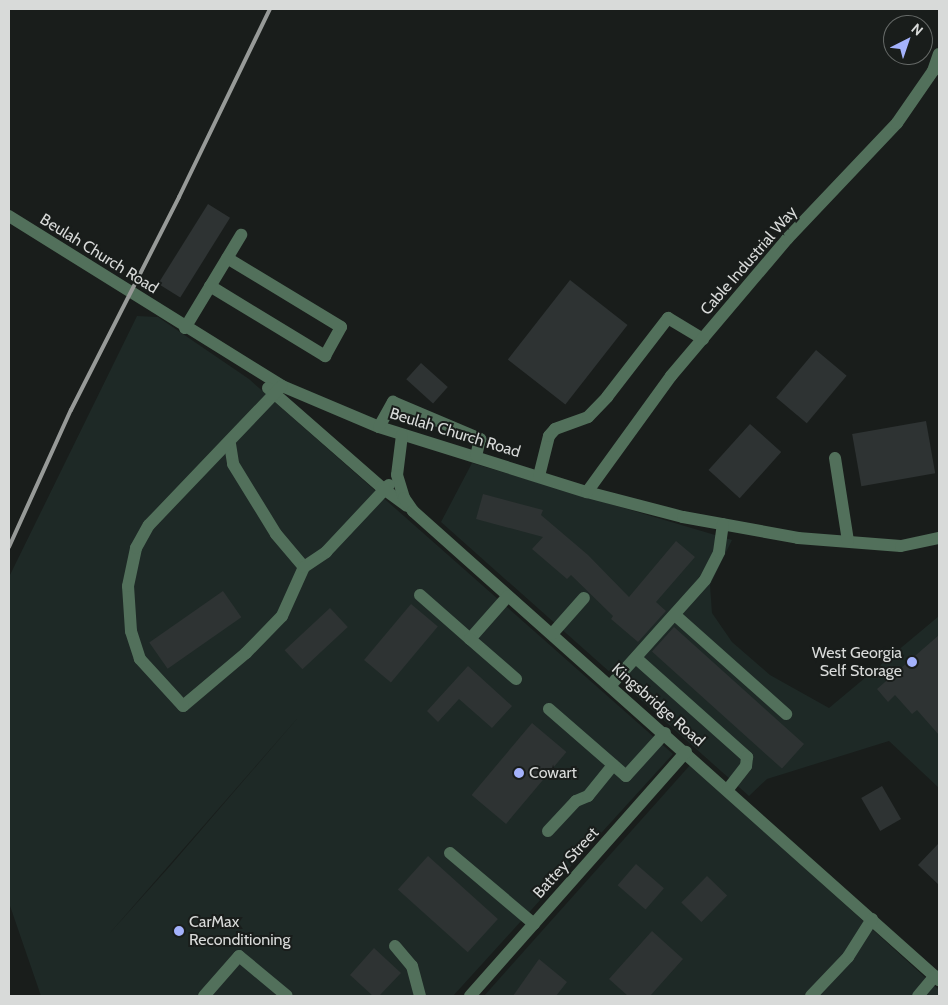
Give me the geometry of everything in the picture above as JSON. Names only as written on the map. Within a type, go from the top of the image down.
[{"type":"street","name":"Cable Industrial Way","points":[[587,492],[671,376],[788,240],[897,123],[933,71],[939,54]]},
{"type":"street","name":"Beulah Church Road","points":[[9,216],[239,362],[278,390],[402,435],[476,456],[587,492],[723,524],[798,538],[901,546],[939,538]]},
{"type":"street","points":[[185,328],[241,235]]},
{"type":"street","points":[[210,286],[324,356],[341,328],[227,258]]},
{"type":"street","points":[[539,476],[549,436],[555,429],[588,417],[607,397],[668,318],[703,339]]},
{"type":"street","points":[[397,475],[385,490],[326,552],[304,566],[282,616],[246,653],[183,706],[140,659],[131,631],[128,586],[136,548],[149,525],[230,444],[278,390],[385,490],[413,511]]},
{"type":"street","points":[[379,427],[393,402],[480,439],[476,456]]},
{"type":"street","name":"Kingsbridge Road","points":[[402,435],[397,475],[404,498],[413,511],[728,789],[937,978]]},
{"type":"street","points":[[230,444],[233,464],[276,534],[304,566]]},
{"type":"street","points":[[834,458],[848,542]]},
{"type":"street","points":[[610,686],[675,615],[714,567],[719,552],[723,524]]},
{"type":"street","points":[[420,595],[516,679]]},
{"type":"street","points":[[470,639],[508,596]]},
{"type":"street","points":[[552,634],[584,598]]},
{"type":"street","points":[[675,615],[786,714]]},
{"type":"street","points":[[636,658],[747,757],[746,766],[728,789]]},
{"type":"street","points":[[549,710],[626,776],[664,733]]},
{"type":"street","name":"Battey Street","points":[[470,996],[686,752]]},
{"type":"street","points":[[548,831],[576,801],[588,796],[613,765]]},
{"type":"street","points":[[450,852],[534,924]]},
{"type":"street","points":[[811,996],[848,958],[872,919]]},
{"type":"street","points":[[395,946],[412,966],[420,996]]},
{"type":"street","points":[[204,996],[239,956],[287,996]]},
{"type":"street","points":[[918,996],[937,978]]},
{"type":"shaded area","points":[[137,316],[158,317],[249,379],[673,754],[453,996],[41,996],[9,903],[9,577]],"holes":[[[302,713],[170,866],[109,934]]]},
{"type":"shaded area","points":[[472,463],[732,540],[710,585],[712,613],[732,642],[770,675],[829,708],[939,616],[939,788],[889,741],[767,779],[749,796],[441,522]]},
{"type":"shaded area","points":[[691,764],[939,990],[939,996],[484,996]]},
{"type":"building","points":[[208,204],[230,218],[180,297],[158,284]]},
{"type":"building","points":[[570,280],[628,325],[565,405],[508,360]]},
{"type":"building","points":[[816,350],[847,376],[807,423],[776,397]]},
{"type":"building","points":[[421,363],[448,387],[433,403],[406,379]]},
{"type":"building","points":[[926,421],[935,473],[861,486],[852,434]]},
{"type":"building","points":[[750,424],[781,452],[740,498],[709,470]]},
{"type":"building","points":[[483,494],[543,510],[541,515],[588,555],[629,597],[676,541],[695,557],[656,602],[666,611],[638,642],[611,619],[613,616],[571,575],[567,579],[532,549],[543,537],[476,519]]},
{"type":"building","points":[[223,591],[241,617],[168,669],[149,643]]},
{"type":"building","points":[[411,604],[438,626],[391,682],[364,660]]},
{"type":"building","points":[[330,608],[348,627],[302,669],[285,650]]},
{"type":"building","points":[[674,627],[804,744],[782,769],[652,652]]},
{"type":"building","points":[[939,635],[939,735],[917,710],[912,714],[895,695],[888,702],[877,689]]},
{"type":"building","points":[[468,666],[512,706],[492,728],[459,699],[438,722],[427,711]]},
{"type":"building","name":"Cowart","points":[[532,723],[566,752],[506,824],[472,795]]},
{"type":"building","points":[[882,786],[901,819],[880,831],[861,798]]},
{"type":"building","points":[[939,843],[939,885],[918,865]]},
{"type":"building","points":[[428,856],[498,919],[468,952],[398,889]]},
{"type":"building","points":[[636,864],[664,888],[646,909],[618,885]]},
{"type":"building","points":[[707,876],[727,895],[701,922],[681,903]]},
{"type":"building","points":[[652,931],[683,959],[650,996],[628,996],[609,979]]},
{"type":"building","points":[[374,948],[401,973],[379,996],[373,996],[350,975]]},
{"type":"building","points":[[539,959],[567,982],[556,996],[513,996]]},
{"type":"railway","points":[[9,547],[71,410],[179,197],[270,9]]},
{"type":"place","name":"West Georgia Self Storage","points":[[912,662]]},
{"type":"place","name":"Cowart","points":[[519,773]]},
{"type":"place","name":"CarMax Reconditioning","points":[[179,931]]}]
